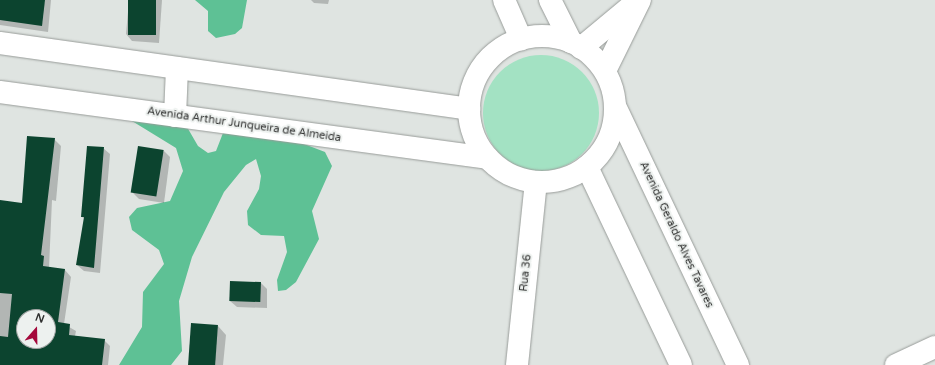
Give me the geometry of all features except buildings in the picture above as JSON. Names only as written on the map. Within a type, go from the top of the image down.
[{"type":"main road","points":[[504,0],[521,39]]},
{"type":"main road","points":[[550,0],[576,45],[604,71],[640,0]]},
{"type":"main road","points":[[576,45],[640,0]]},
{"type":"main road","points":[[576,45],[546,36],[521,39],[499,49],[483,66],[472,86],[469,109],[473,132],[488,158],[501,170],[536,182],[571,176],[587,167],[603,150],[609,136],[615,106]]},
{"type":"main road","points":[[0,43],[469,109]]},
{"type":"main road","points":[[175,116],[177,68]]},
{"type":"main road","name":"Avenida Geraldo Alves Tavares","points":[[604,71],[615,106],[738,365]]},
{"type":"main road","name":"Avenida Arthur Junqueira de Almeida","points":[[0,92],[488,158]]},
{"type":"main road","points":[[587,167],[681,365]]},
{"type":"main road","name":"Rua 36","points":[[517,365],[536,182]]},
{"type":"main road","points":[[896,365],[935,347]]},
{"type":"green space","points":[[195,0],[247,0],[242,28],[235,34],[216,38],[208,31],[208,11]]},
{"type":"green space","points":[[541,55],[563,59],[582,72],[595,91],[599,113],[595,135],[582,154],[563,167],[541,171],[519,167],[500,154],[487,135],[483,113],[487,91],[500,72],[519,59]]},
{"type":"green space","points":[[136,115],[187,127],[198,146],[208,153],[216,151],[223,133],[278,134],[325,152],[332,166],[312,211],[319,239],[296,282],[286,290],[278,291],[277,280],[287,252],[284,236],[261,235],[248,225],[247,211],[259,189],[261,176],[256,159],[246,165],[224,192],[192,257],[179,301],[182,351],[171,365],[119,365],[142,327],[143,292],[164,264],[159,250],[132,230],[129,217],[137,208],[170,201],[183,171],[176,148],[132,121]]}]
